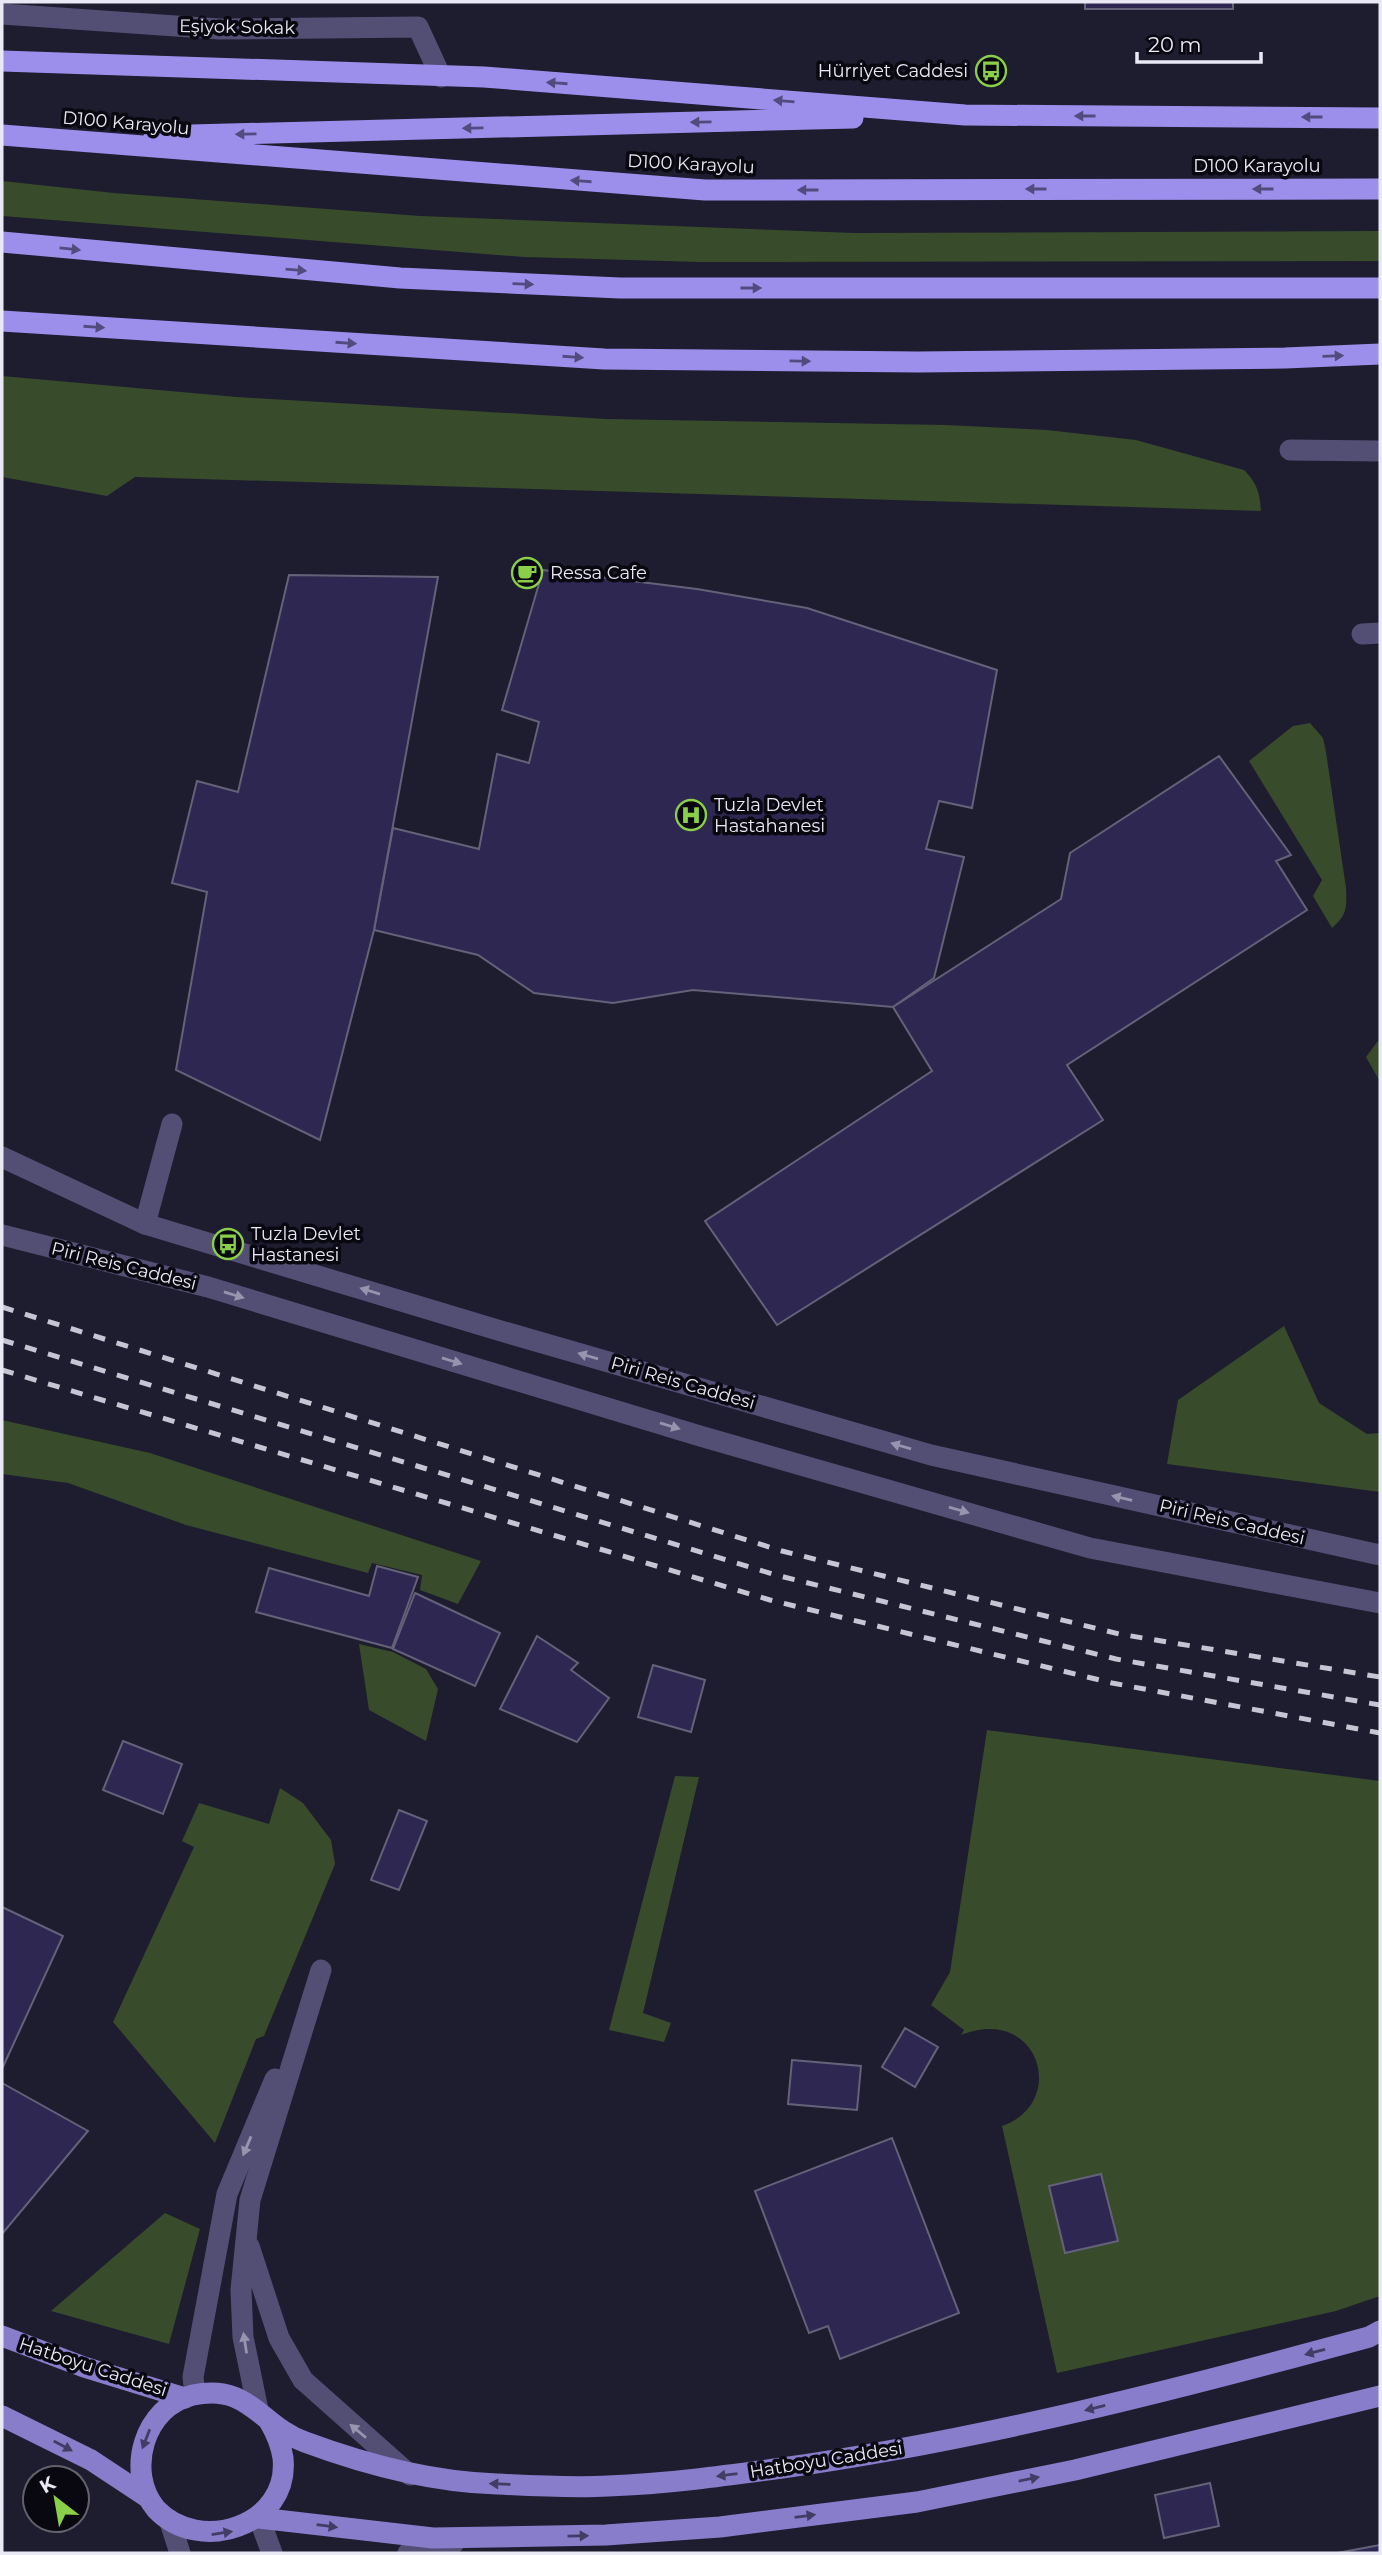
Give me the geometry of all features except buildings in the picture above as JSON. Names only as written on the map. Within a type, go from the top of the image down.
[{"type":"highway","points":[[2,61],[484,77],[965,115]]},
{"type":"highway","points":[[40,139],[965,115],[1380,118]]},
{"type":"highway","name":"D100 Karayolu","points":[[2,135],[705,190],[1380,189]]},
{"type":"highway","points":[[2,242],[400,278],[620,288],[1380,288]]},
{"type":"highway","points":[[2,321],[604,359],[918,362],[1285,358],[1380,354]]},
{"type":"main road","name":"Hatboyu Caddesi","points":[[147,2497],[140,2474],[141,2450],[149,2428],[164,2410],[190,2396],[217,2392],[239,2398],[298,2440],[360,2462],[410,2475],[492,2484],[608,2486],[720,2476],[866,2456],[1076,2413],[1235,2374],[1369,2337],[1380,2331]]},
{"type":"main road","name":"Hatboyu Caddesi","points":[[2,2336],[84,2367],[190,2396]]},
{"type":"main road","points":[[259,2518],[433,2538],[606,2535],[720,2527],[917,2502],[1075,2470],[1380,2396]]},
{"type":"main road","points":[[2,2416],[91,2460],[147,2497],[157,2511],[170,2522],[192,2533],[216,2536],[240,2530],[259,2518],[272,2502],[281,2482],[283,2461],[279,2440],[264,2415]]},
{"type":"street","name":"Eşiyok Sokak","points":[[2,14],[219,29],[418,27],[441,77]]},
{"type":"street","points":[[1290,450],[1380,451]]},
{"type":"street","points":[[145,1224],[172,1124]]},
{"type":"street","name":"Piri Reis Caddesi","points":[[2,1157],[145,1224],[501,1331],[931,1455],[1380,1555]]},
{"type":"street","name":"Piri Reis Caddesi","points":[[2,1236],[208,1287],[700,1436],[1090,1548],[1380,1603]]},
{"type":"street","points":[[190,2396],[227,2194],[321,1970],[250,2200],[241,2290],[243,2337],[264,2415]]},
{"type":"street","points":[[247,2239],[279,2339],[303,2380],[410,2475]]},
{"type":"street","points":[[259,2518],[272,2553]]},
{"type":"street","points":[[170,2522],[180,2553]]},
{"type":"street","points":[[408,2553],[487,2538]]},
{"type":"green space","points":[[2,181],[114,193],[420,216],[854,233],[1380,231],[1380,261],[700,262],[524,257],[2,216]]},
{"type":"green space","points":[[2,376],[237,397],[607,419],[946,425],[1047,430],[1136,440],[1244,470],[1257,489],[1261,511],[135,477],[107,496],[2,477]]},
{"type":"green space","points":[[1310,723],[1323,738],[1346,888],[1345,911],[1332,928],[1313,896],[1322,880],[1249,761],[1293,726]]},
{"type":"green space","points":[[1380,1038],[1380,1082],[1366,1057]]},
{"type":"green space","points":[[1284,1326],[1319,1403],[1367,1434],[1380,1433],[1380,1492],[1167,1464],[1178,1400]]},
{"type":"green space","points":[[2,1420],[150,1453],[481,1561],[458,1604],[420,1590],[422,1575],[372,1563],[368,1573],[186,1525],[68,1483],[2,1474]]},
{"type":"green space","points":[[359,1644],[393,1652],[426,1669],[438,1689],[426,1741],[369,1710]]},
{"type":"green space","points":[[987,1730],[1380,1781],[1380,2296],[1336,2311],[1057,2373],[1002,2126],[1023,2114],[1035,2098],[1039,2079],[1036,2060],[1026,2044],[1010,2033],[988,2029],[961,2035],[964,2030],[931,2005],[950,1972]]},
{"type":"green space","points":[[675,1776],[699,1777],[643,2013],[671,2023],[664,2042],[609,2030]]},
{"type":"green space","points":[[280,1788],[303,1803],[331,1840],[335,1864],[264,2036],[256,2039],[215,2143],[113,2022],[194,1847],[182,1841],[199,1803],[269,1824]]},
{"type":"green space","points":[[165,2213],[200,2229],[169,2344],[51,2311]]},
{"type":"railway","points":[[2,1307],[782,1551],[1119,1634],[1380,1677]]},
{"type":"railway","points":[[2,1340],[776,1575],[1116,1659],[1380,1705]]},
{"type":"railway","points":[[2,1370],[770,1600],[1112,1683],[1380,1733]]},
{"type":"place","name":"Hürriyet Caddesi","points":[[991,71]]},
{"type":"place","name":"Ressa Cafe","points":[[527,573]]},
{"type":"place","name":"Tuzla Devlet Hastahanesi","points":[[691,815]]},
{"type":"place","name":"Tuzla Devlet Hastanesi","points":[[228,1244]]}]
